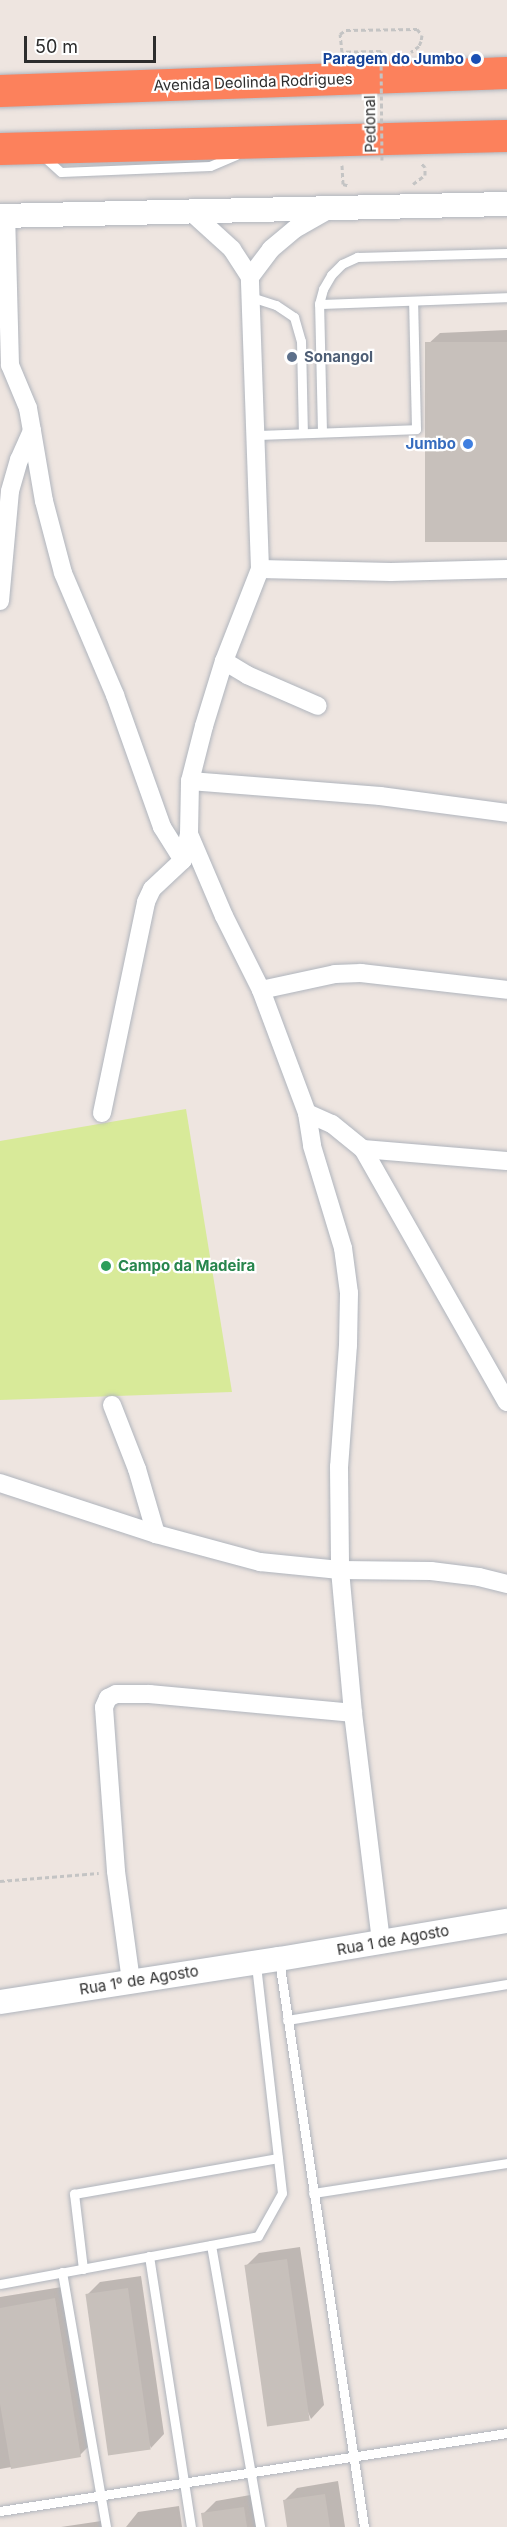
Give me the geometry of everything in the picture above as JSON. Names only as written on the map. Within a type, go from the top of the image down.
[{"type":"highway","name":"Avenida Deolinda Rodrigues","points":[[0,91],[507,73]]},
{"type":"highway","points":[[0,149],[507,136]]},
{"type":"street","points":[[183,860],[162,827],[115,695],[63,573],[44,501],[28,408],[8,385],[10,365],[3,215],[507,204]]},
{"type":"street","points":[[250,277],[271,249],[287,236],[332,208]]},
{"type":"street","points":[[102,1113],[146,902],[152,888],[183,860],[189,834],[190,781],[224,661],[260,569],[250,277],[232,249],[189,210]]},
{"type":"street","points":[[0,601],[10,491],[19,460],[32,431]]},
{"type":"street","points":[[260,569],[391,572],[507,568]]},
{"type":"street","points":[[224,661],[247,675],[318,706]]},
{"type":"street","points":[[190,781],[380,796],[507,813]]},
{"type":"street","points":[[189,834],[220,908],[261,990],[307,1113],[312,1146],[343,1248],[349,1293],[348,1345],[339,1467],[340,1570],[353,1713],[381,1942]]},
{"type":"street","points":[[261,990],[335,974],[361,973],[507,990]]},
{"type":"street","points":[[307,1113],[332,1124],[363,1149],[507,1402]]},
{"type":"street","points":[[363,1149],[507,1161]]},
{"type":"street","points":[[112,1405],[137,1469],[156,1534]]},
{"type":"street","points":[[0,1483],[156,1534],[260,1562],[340,1570],[431,1571],[507,1584]]},
{"type":"street","points":[[131,1981],[116,1871],[104,1707],[108,1698],[116,1694],[150,1694],[353,1713]]},
{"type":"street","name":"Rua 1 de Agosto","points":[[267,1961],[507,1921]]},
{"type":"street","name":"Rua 1º de Agosto","points":[[0,2002],[267,1961]]},
{"type":"lane","points":[[322,432],[319,304],[323,288],[342,264],[357,257],[507,253]]},
{"type":"lane","points":[[251,297],[276,305],[294,317],[301,341],[303,433]]},
{"type":"lane","points":[[319,304],[507,297]]},
{"type":"lane","points":[[256,435],[416,429],[413,301]]},
{"type":"lane","points":[[267,1961],[287,2020],[364,2527]]},
{"type":"lane","points":[[0,2284],[258,2236],[282,2193],[267,1961]]},
{"type":"lane","points":[[287,2020],[507,1984]]},
{"type":"lane","points":[[83,2269],[74,2194],[278,2158]]},
{"type":"lane","points":[[313,2193],[507,2163]]},
{"type":"lane","points":[[211,2245],[260,2527]]},
{"type":"lane","points":[[149,2256],[191,2527]]},
{"type":"lane","points":[[62,2272],[106,2527]]},
{"type":"lane","points":[[0,2511],[507,2433]]},
{"type":"path","name":"Pedonal","points":[[392,161],[382,161],[381,51],[342,52],[340,34],[346,30],[417,29],[422,35],[421,41],[412,52]]},
{"type":"path","points":[[349,161],[342,165],[343,184],[360,186]]},
{"type":"path","points":[[404,184],[415,184],[425,175],[425,167],[420,162],[411,162]]},
{"type":"path","points":[[0,1881],[116,1871]]},
{"type":"green space","name":"Campo da Madeira","points":[[186,1109],[232,1392],[0,1400],[0,1141]]},
{"type":"building","name":"Jumbo","points":[[425,342],[507,342],[507,542],[425,542]]},
{"type":"building","points":[[287,2259],[310,2420],[267,2426],[244,2265]]},
{"type":"building","points":[[128,2288],[151,2449],[108,2455],[85,2294]]},
{"type":"building","points":[[55,2298],[81,2457],[11,2469],[0,2404],[0,2308]]},
{"type":"building","points":[[325,2494],[330,2527],[287,2527],[283,2500]]},
{"type":"building","points":[[244,2507],[247,2527],[203,2527],[201,2513]]},
{"type":"place","name":"Paragem do Jumbo","points":[[476,59]]},
{"type":"place","name":"Sonangol","points":[[292,357]]},
{"type":"place","name":"Jumbo","points":[[468,444]]},
{"type":"place","name":"Campo da Madeira","points":[[106,1266]]}]
